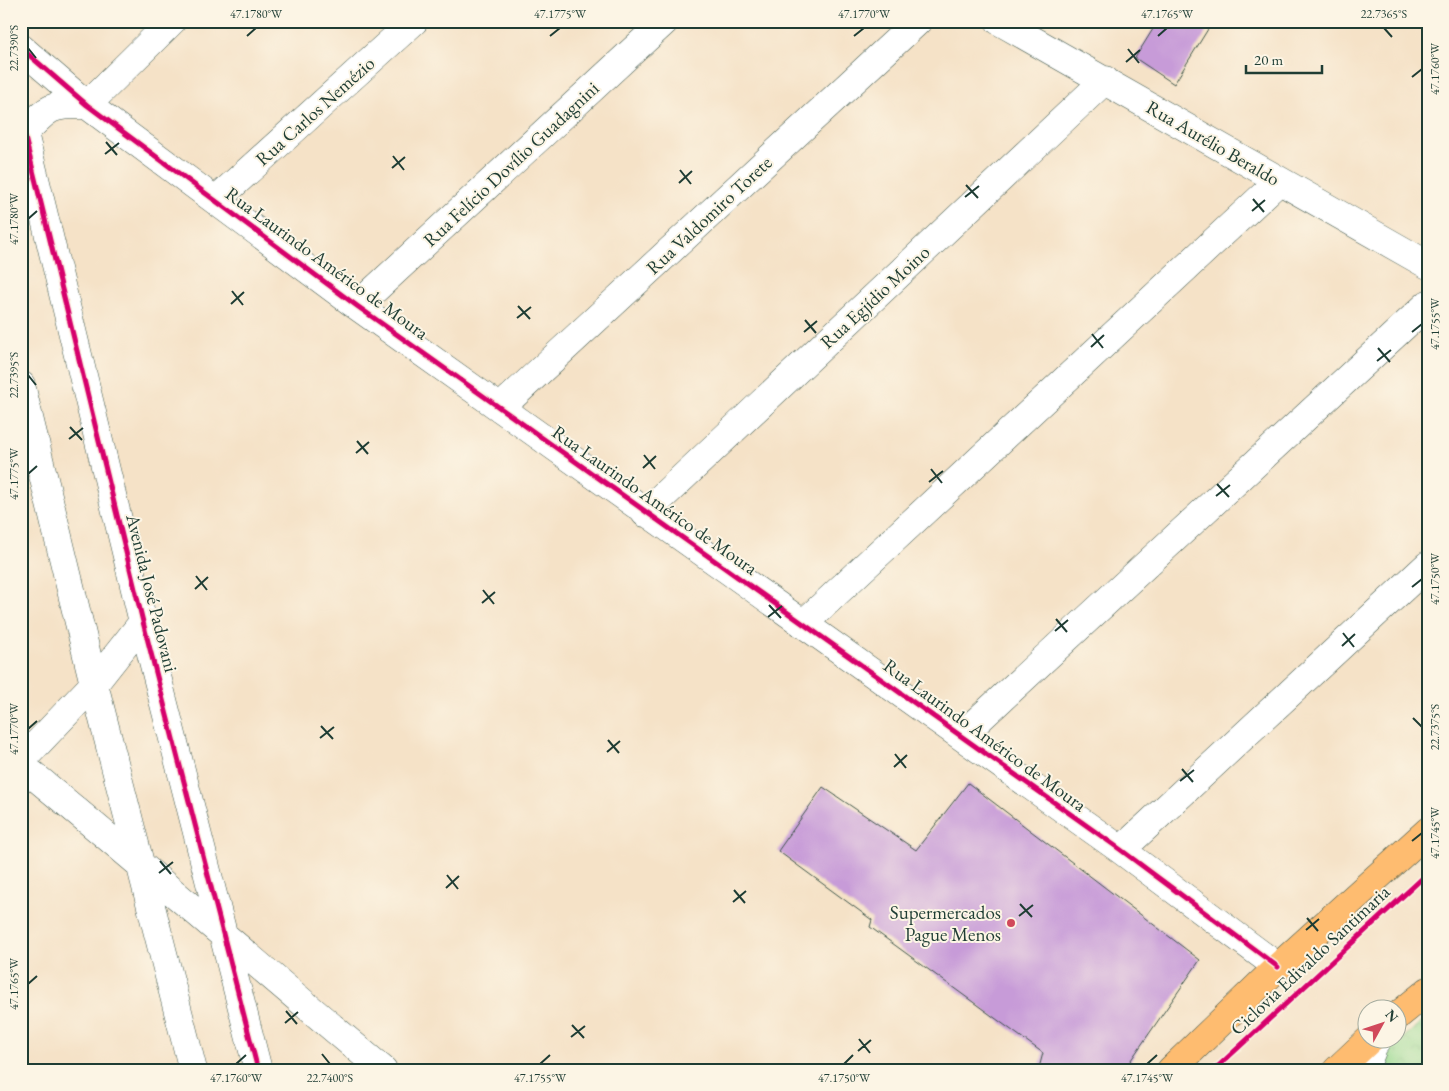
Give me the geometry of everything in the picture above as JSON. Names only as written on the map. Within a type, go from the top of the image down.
[{"type":"main road","points":[[1171,1070],[1278,967],[1425,836]]},
{"type":"main road","points":[[1406,1009],[1428,991]]},
{"type":"main road","points":[[1337,1070],[1360,1048]]},
{"type":"street","points":[[23,127],[51,108],[62,104],[87,105],[172,21]]},
{"type":"street","name":"Rua Carlos Nemézio","points":[[216,200],[414,21]]},
{"type":"street","name":"Rua Felício Dovílio Guadagnini","points":[[357,306],[665,21]]},
{"type":"street","name":"Rua Valdomiro Torete","points":[[500,408],[918,21]]},
{"type":"street","name":"Rua Aurélio Beraldo","points":[[999,21],[1428,265]]},
{"type":"street","name":"Rua Laurindo Américo de Moura","points":[[21,48],[87,105],[357,306],[645,513],[1121,850],[1278,967]]},
{"type":"street","name":"Rua Egjídio Moino","points":[[645,513],[1105,80]]},
{"type":"street","name":"Avenida José Padovani","points":[[23,127],[143,622],[258,1070]]},
{"type":"street","points":[[803,624],[1279,181]]},
{"type":"street","points":[[961,736],[1428,304]]},
{"type":"street","points":[[21,385],[27,430],[193,1070]]},
{"type":"street","points":[[1121,850],[1428,565]]},
{"type":"street","points":[[21,761],[94,684],[143,622]]},
{"type":"street","points":[[21,765],[141,864],[383,1070]]},
{"type":"street","points":[[1364,1070],[1373,1048]]},
{"type":"green space","points":[[1428,1017],[1428,1070],[1377,1070],[1385,1053],[1391,1048],[1406,1048],[1406,1035]]},
{"type":"building","points":[[1158,21],[1213,21],[1174,84],[1135,58]]},
{"type":"building","name":"Supermercados Pague Menos","points":[[968,783],[1200,960],[1124,1070],[1041,1070],[1039,1068],[1043,1053],[870,927],[872,920],[778,851],[823,787],[916,850]]},
{"type":"cycle path","name":"Ciclovia Edivaldo Santimaria","points":[[21,48],[87,105],[357,306],[1121,850],[1278,967]]},
{"type":"cycle path","points":[[21,121],[143,622],[258,1070]]},
{"type":"cycle path","name":"Ciclovia Edivaldo Santimaria","points":[[1214,1070],[1428,873]]},
{"type":"place","name":"Supermercados Pague Menos","points":[[1011,923]]}]
